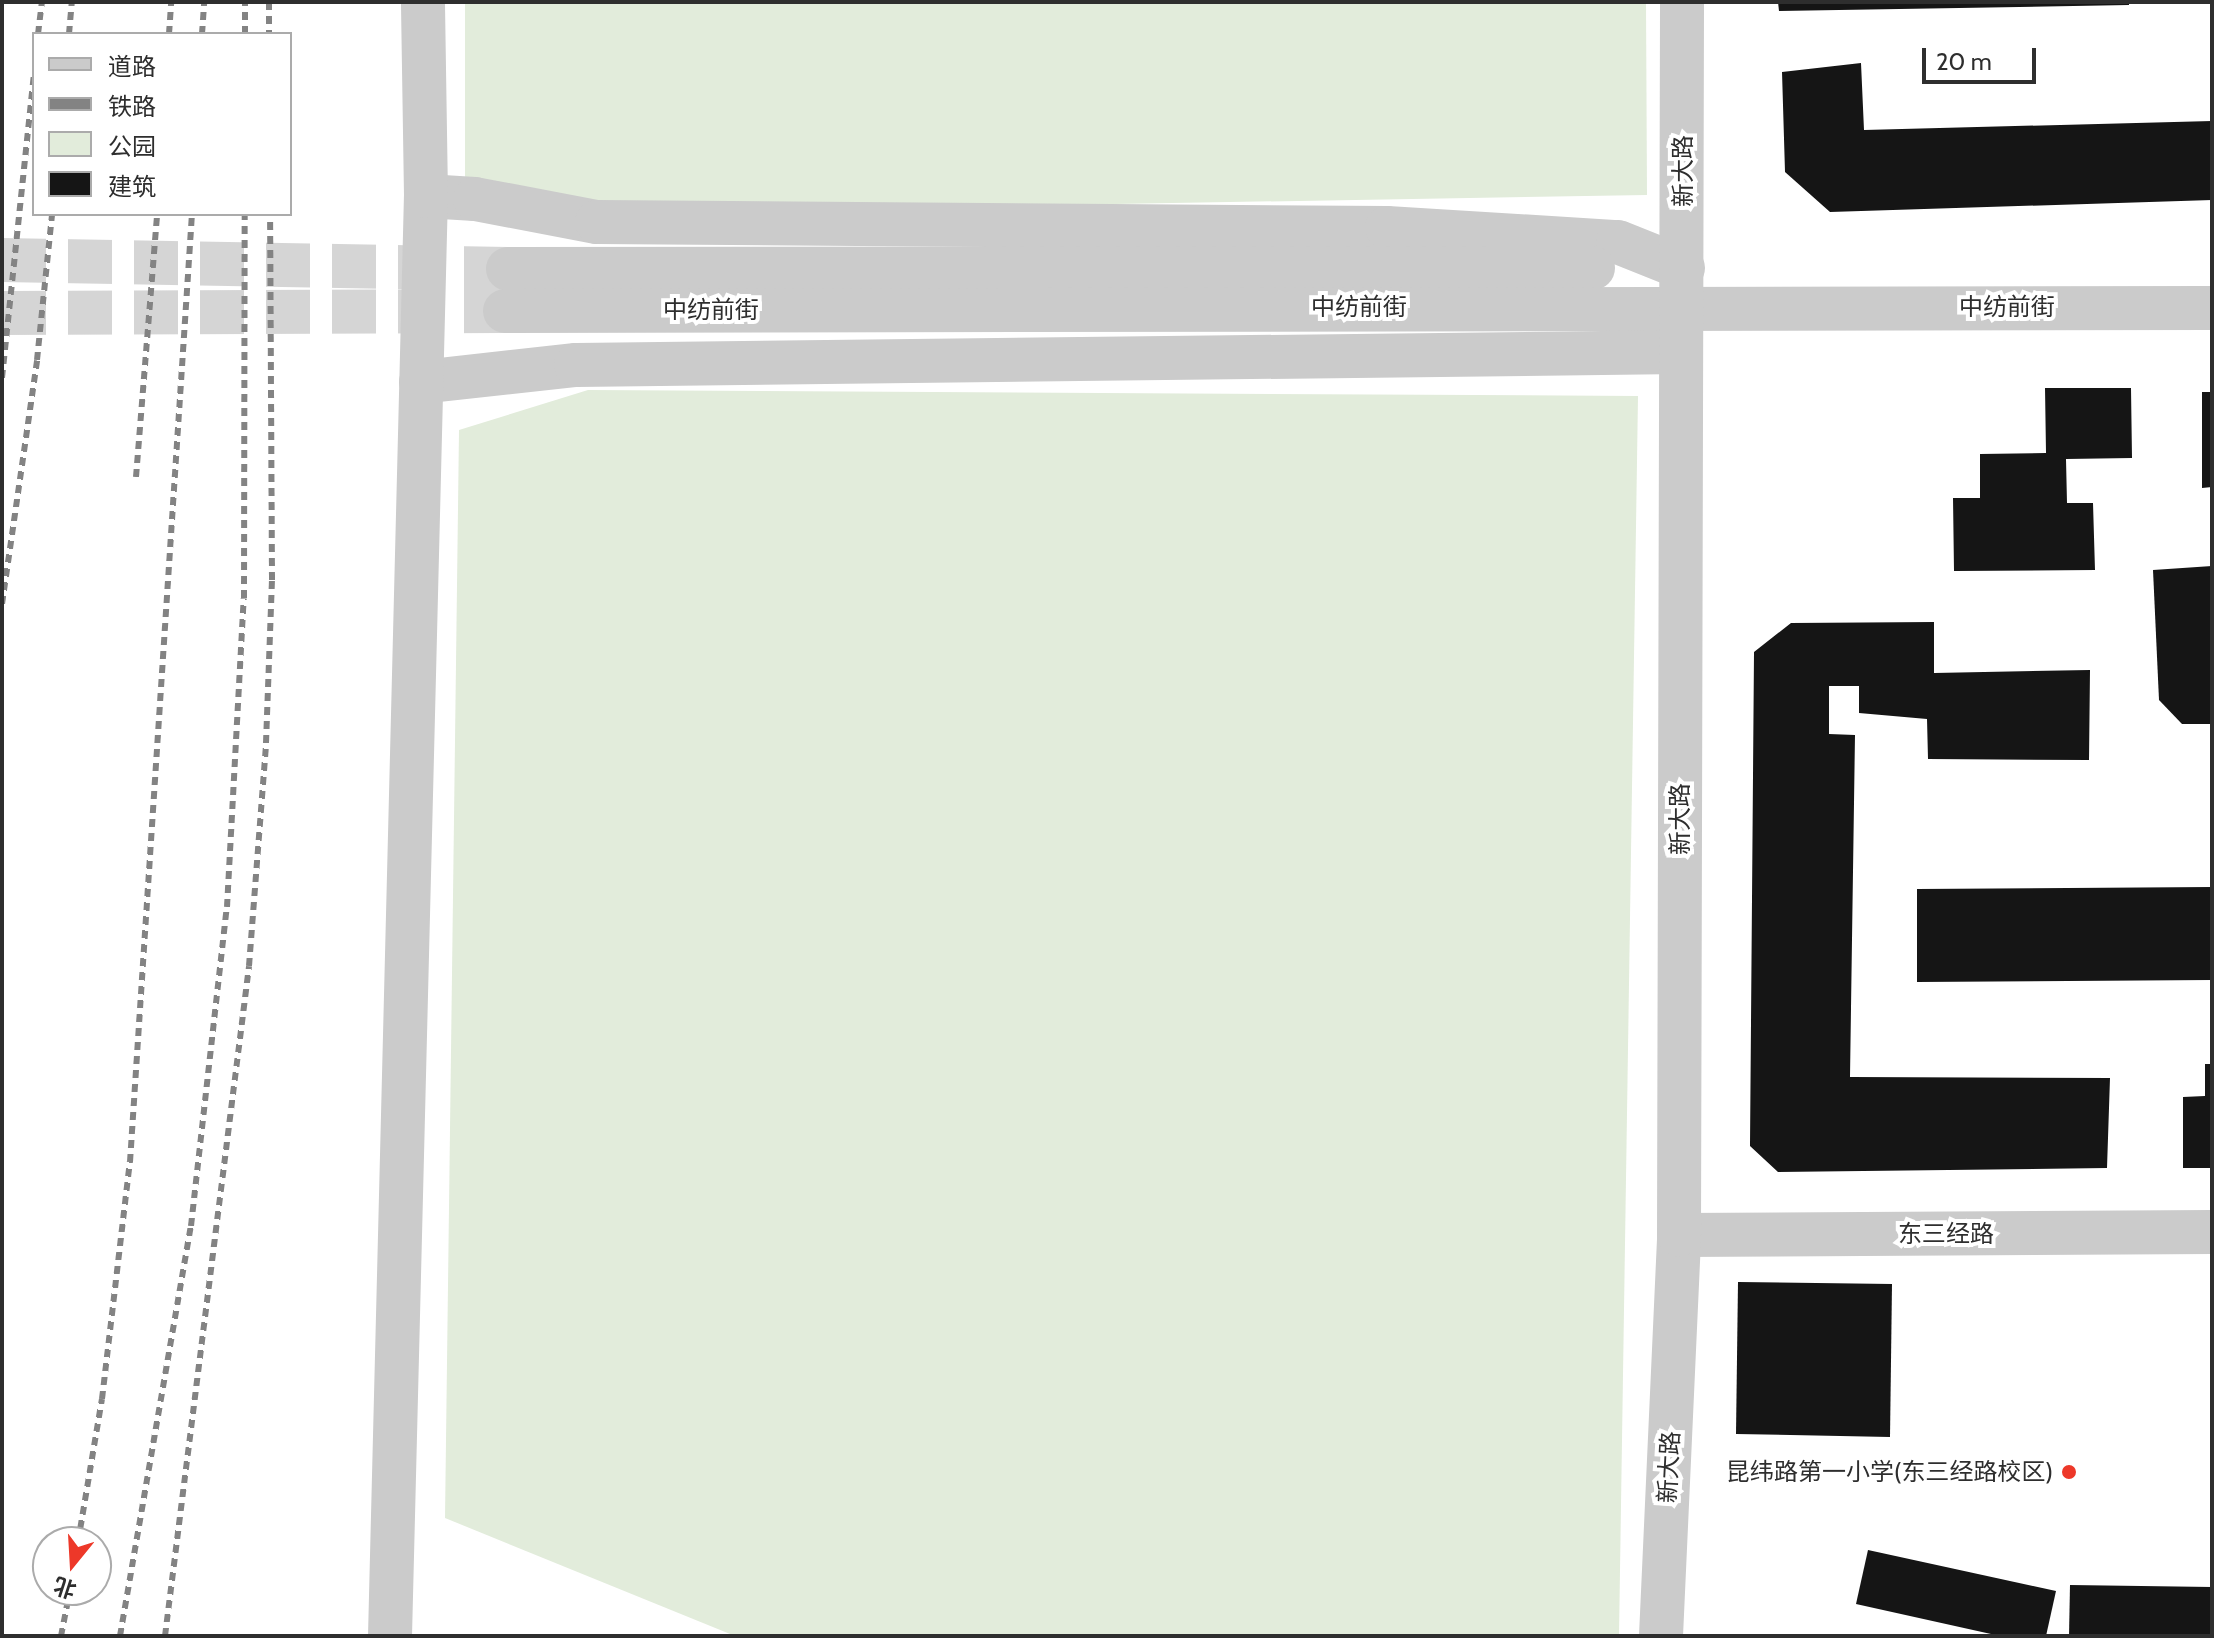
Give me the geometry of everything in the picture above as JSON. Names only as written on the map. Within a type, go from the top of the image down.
[{"type":"street","points":[[390,1636],[426,196],[423,2]]},
{"type":"street","name":"新大路","points":[[1661,1636],[1679,1235],[1682,2]]},
{"type":"street","points":[[426,196],[475,199],[597,222],[1387,228],[1618,242],[1683,287]]},
{"type":"street","name":"中纺前街","points":[[506,290],[1683,287],[2212,308]]},
{"type":"street","points":[[421,382],[576,365],[1681,352]]},
{"type":"street","name":"东三经路","points":[[1679,1235],[2212,1232]]},
{"type":"green space","points":[[465,2],[1646,2],[1647,195],[465,215]]},
{"type":"green space","points":[[588,390],[1638,396],[1619,1636],[735,1636],[445,1518],[459,430]]},
{"type":"building","points":[[1778,2],[2129,2],[2129,5],[1779,11]]},
{"type":"building","points":[[1861,63],[1864,130],[2212,121],[2212,200],[1830,212],[1785,172],[1782,72]]},
{"type":"building","points":[[2045,388],[2131,388],[2132,458],[2066,459],[2067,503],[2093,503],[2095,570],[1954,571],[1953,498],[1980,498],[1980,454],[2046,453]]},
{"type":"building","points":[[2202,392],[2212,392],[2212,487],[2202,488]]},
{"type":"building","points":[[2212,566],[2212,724],[2182,724],[2159,700],[2153,570]]},
{"type":"building","points":[[1934,622],[1934,673],[2090,670],[2089,760],[1928,759],[1927,719],[1859,713],[1859,686],[1829,686],[1829,734],[1855,735],[1850,1077],[2110,1078],[2107,1168],[1778,1172],[1750,1146],[1754,652],[1791,623]]},
{"type":"building","points":[[2212,887],[2212,980],[1917,982],[1917,889]]},
{"type":"building","points":[[2205,1064],[2212,1064],[2212,1168],[2183,1168],[2183,1097],[2205,1096]]},
{"type":"building","points":[[1738,1282],[1892,1284],[1890,1437],[1736,1434]]},
{"type":"building","points":[[1868,1550],[2056,1591],[2046,1636],[2000,1636],[1856,1604]]},
{"type":"building","points":[[2070,1585],[2212,1587],[2212,1636],[2069,1636]]},
{"type":"tunnel","points":[[2,260],[508,269]]},
{"type":"tunnel","points":[[2,313],[505,311]]},
{"type":"railway","points":[[38,32],[42,2]]},
{"type":"railway","points":[[69,32],[72,2]]},
{"type":"railway","points":[[169,32],[171,2]]},
{"type":"railway","points":[[202,32],[204,2]]},
{"type":"railway","points":[[245,2],[245,32]]},
{"type":"railway","points":[[269,2],[269,32]]},
{"type":"railway","points":[[2,378],[32,95]]},
{"type":"railway","points":[[2,604],[37,360],[52,216]]},
{"type":"railway","points":[[136,477],[157,216]]},
{"type":"railway","points":[[81,1526],[102,1399],[130,1162],[192,216]]},
{"type":"railway","points":[[120,1636],[191,1226],[227,907],[244,598],[245,216]]},
{"type":"railway","points":[[165,1636],[249,966],[266,743],[272,580],[270,216]]},
{"type":"railway","points":[[61,1636],[67,1606]]},
{"type":"place","name":"昆纬路第一小学(东三经路校区)","points":[[2069,1472]]}]
